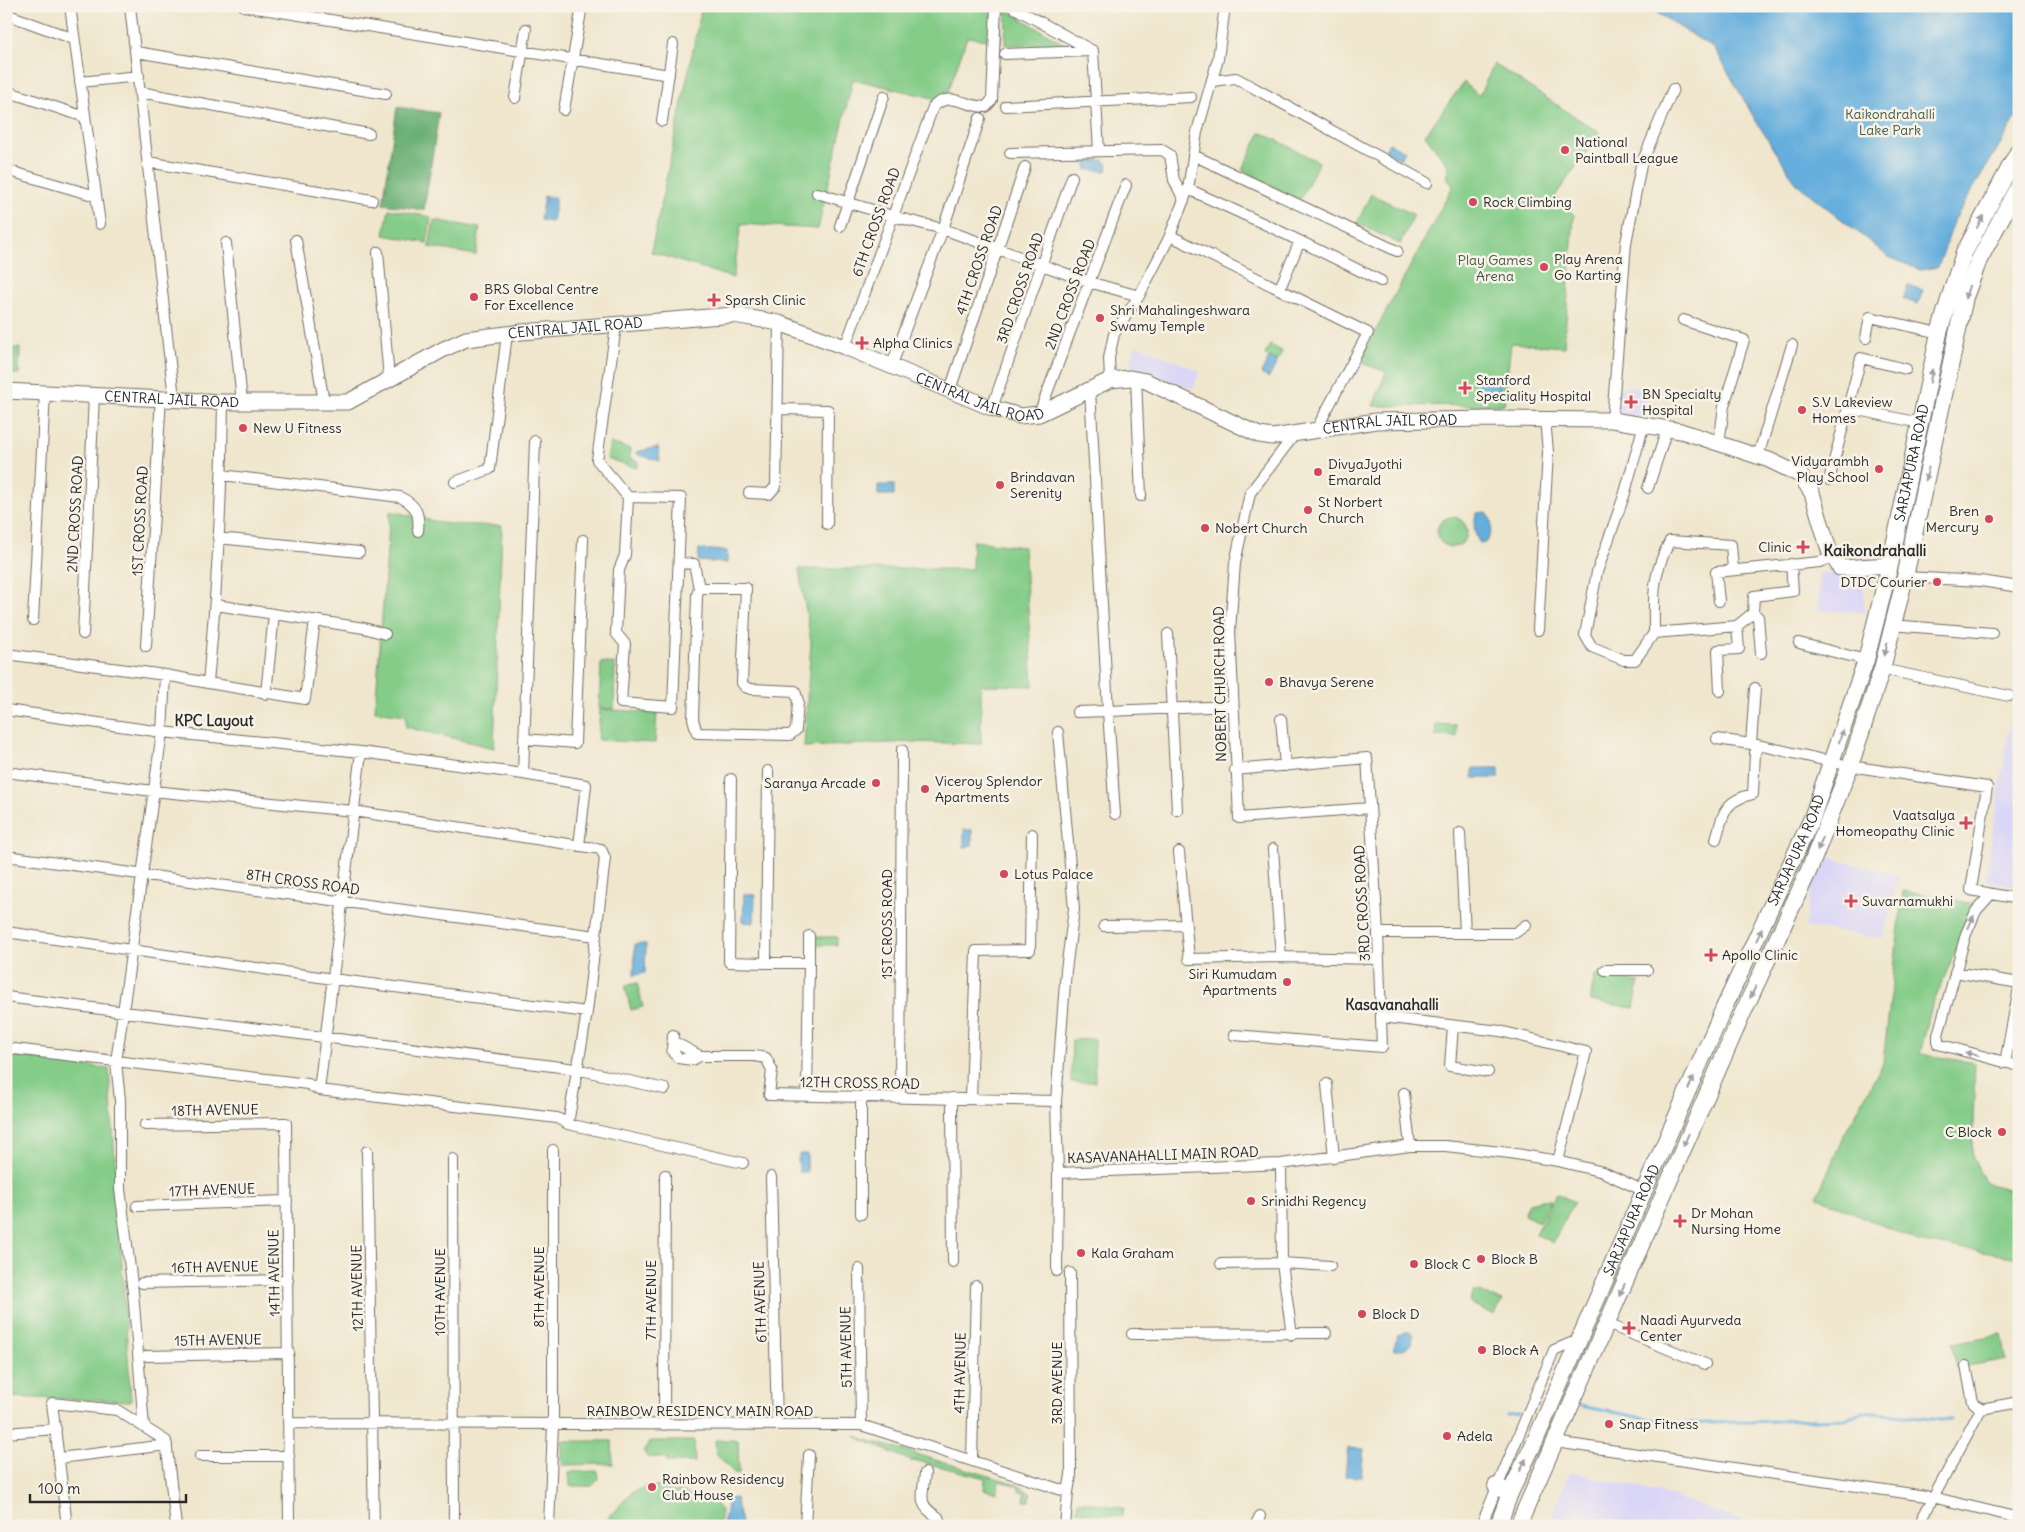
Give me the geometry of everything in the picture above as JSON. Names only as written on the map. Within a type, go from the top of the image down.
[{"type":"main road","name":"SARJAPURA ROAD","points":[[1498,1526],[1503,1490],[1578,1340],[1723,1010],[1792,864],[1833,762],[1866,660],[1890,565],[1939,333],[1964,253],[2019,150]]},
{"type":"main road","name":"SARJAPURA ROAD","points":[[1518,1526],[1741,1017],[1810,870],[1850,766],[1882,669],[1891,625],[1905,577],[1965,297],[1979,260],[2019,185]]},
{"type":"main road","name":"CENTRAL JAIL ROAD","points":[[6,391],[223,402],[348,402],[444,349],[466,339],[734,315],[779,323],[844,347],[992,408],[1020,416],[1039,414],[1110,380],[1136,379],[1146,381],[1259,435],[1296,434],[1376,421],[1612,420],[1667,428],[1758,456],[1800,475],[1812,493],[1829,550],[1833,557]]},
{"type":"main road","points":[[1833,557],[1840,568],[1890,565]]},
{"type":"main road","points":[[1723,1010],[1741,1017]]},
{"type":"street","points":[[70,6],[100,224]]},
{"type":"street","name":"1ST CROSS ROAD","points":[[130,6],[148,162],[168,398],[146,646]]},
{"type":"street","points":[[244,6],[669,75]]},
{"type":"street","points":[[564,110],[582,6]]},
{"type":"street","name":"6TH CROSS ROAD","points":[[844,347],[933,107],[944,98],[952,98],[978,107],[989,105],[992,100],[996,6]]},
{"type":"street","points":[[1011,6],[1093,51]]},
{"type":"street","points":[[1110,380],[1110,358],[1114,334],[1139,296],[1171,236],[1188,189],[1196,132],[1218,59],[1226,6]]},
{"type":"street","points":[[6,14],[74,38]]},
{"type":"street","points":[[515,98],[526,29]]},
{"type":"street","points":[[662,121],[673,44]]},
{"type":"street","points":[[1005,54],[1093,51]]},
{"type":"street","points":[[1093,51],[1099,151]]},
{"type":"street","points":[[136,52],[386,94]]},
{"type":"street","points":[[80,82],[139,76]]},
{"type":"street","points":[[1212,81],[1236,78],[1427,183]]},
{"type":"street","points":[[1612,420],[1626,243],[1641,165],[1673,88]]},
{"type":"street","points":[[6,91],[85,116]]},
{"type":"street","points":[[140,92],[369,134]]},
{"type":"street","points":[[840,226],[884,96]]},
{"type":"street","points":[[1006,106],[1191,96]]},
{"type":"street","points":[[891,367],[944,229],[980,118]]},
{"type":"street","points":[[1010,154],[1162,150],[1170,156],[1174,180],[1184,200]]},
{"type":"street","points":[[1193,155],[1398,251]]},
{"type":"street","points":[[148,162],[372,200]]},
{"type":"street","name":"4TH CROSS ROAD","points":[[950,390],[997,247],[1026,167]]},
{"type":"street","points":[[6,170],[96,196]]},
{"type":"street","name":"3RD CROSS ROAD","points":[[992,408],[1043,266],[1072,177]]},
{"type":"street","name":"2ND CROSS ROAD","points":[[1039,414],[1126,185]]},
{"type":"street","points":[[1188,189],[1381,281]]},
{"type":"street","points":[[817,193],[892,216],[944,229],[1089,282],[1139,296]]},
{"type":"street","points":[[1171,236],[1368,333],[1316,430]]},
{"type":"street","points":[[296,240],[324,402]]},
{"type":"street","points":[[1280,288],[1300,241]]},
{"type":"street","points":[[226,244],[242,402]]},
{"type":"street","points":[[378,252],[389,379]]},
{"type":"street","points":[[1866,338],[1870,317],[1939,333]]},
{"type":"street","points":[[1683,320],[1744,340],[1724,406],[1719,444]]},
{"type":"street","points":[[749,493],[770,494],[776,486],[779,323]]},
{"type":"street","points":[[616,326],[597,460],[628,497],[625,555],[619,570],[616,633],[625,644],[621,703],[673,707],[681,498],[628,497]]},
{"type":"street","points":[[455,482],[490,469],[507,334]]},
{"type":"street","points":[[1758,456],[1792,345]]},
{"type":"street","points":[[1829,480],[1861,358],[1906,369]]},
{"type":"street","points":[[1136,379],[1141,496]]},
{"type":"street","points":[[1090,390],[1115,814]]},
{"type":"street","points":[[32,620],[45,393]]},
{"type":"street","name":"2ND CROSS ROAD","points":[[83,634],[94,395]]},
{"type":"street","points":[[208,684],[216,605],[222,475],[223,402]]},
{"type":"street","points":[[1848,408],[1920,424]]},
{"type":"street","points":[[778,409],[828,410],[827,524]]},
{"type":"street","points":[[1538,630],[1548,452],[1545,419]]},
{"type":"street","points":[[1644,424],[1622,504],[1597,572],[1585,635],[1592,647],[1624,660],[1635,660],[1654,633],[1654,590],[1658,564],[1670,541],[1731,545],[1733,569]]},
{"type":"street","points":[[1648,488],[1667,428]]},
{"type":"street","name":"NOBERT CHURCH ROAD","points":[[1296,434],[1250,493],[1235,563],[1230,631],[1235,770],[1239,818],[1370,808]]},
{"type":"street","points":[[522,774],[535,441]]},
{"type":"street","points":[[222,475],[400,497],[413,504],[419,516],[418,531]]},
{"type":"street","points":[[218,538],[359,552]]},
{"type":"street","points":[[524,739],[576,743],[583,540]]},
{"type":"street","points":[[1719,601],[1716,572],[1820,562],[1833,557]]},
{"type":"street","points":[[680,563],[694,564],[699,588],[697,595],[693,719],[697,733],[790,735],[796,730],[798,701],[795,691],[751,689],[745,688],[742,683],[746,588],[699,588]]},
{"type":"street","points":[[1654,633],[1738,626],[1753,613],[1754,596],[1793,591],[1791,564]]},
{"type":"street","points":[[1905,577],[1981,582],[2019,587]]},
{"type":"street","points":[[216,605],[315,620],[385,634]]},
{"type":"street","points":[[1753,613],[1758,617],[1761,653]]},
{"type":"street","points":[[266,694],[274,614]]},
{"type":"street","points":[[6,654],[165,675],[266,694],[305,699],[315,620]]},
{"type":"street","points":[[1891,625],[1992,633]]},
{"type":"street","points":[[1720,691],[1718,650],[1738,649],[1738,626]]},
{"type":"street","points":[[1168,634],[1177,810]]},
{"type":"street","points":[[1799,643],[1866,660]]},
{"type":"street","points":[[1882,669],[2009,696]]},
{"type":"street","points":[[144,1427],[133,1292],[120,1190],[120,1100],[116,1062],[121,1012],[162,732],[165,675]]},
{"type":"street","points":[[1716,839],[1727,806],[1741,797],[1753,794],[1755,688]]},
{"type":"street","points":[[1077,712],[1232,706]]},
{"type":"street","points":[[6,710],[162,732],[360,752],[522,774],[586,785],[579,846]]},
{"type":"street","points":[[1235,770],[1285,766],[1280,719]]},
{"type":"street","name":"KASAVANAHALLI MAIN ROAD","points":[[1058,732],[1074,909],[1066,970],[1056,1101],[1058,1173],[1281,1164],[1410,1146],[1445,1146],[1510,1152],[1558,1161],[1603,1172],[1644,1192]]},
{"type":"street","points":[[1717,739],[1754,744],[1850,766],[1987,786],[1971,890],[2019,898]]},
{"type":"street","name":"1ST CROSS ROAD","points":[[900,1098],[902,750]]},
{"type":"street","points":[[319,1090],[360,752]]},
{"type":"street","name":"3RD CROSS ROAD","points":[[1234,1035],[1382,1047],[1378,933],[1367,758],[1285,766]]},
{"type":"street","points":[[766,963],[768,771]]},
{"type":"street","points":[[6,772],[153,791],[353,812],[601,849],[605,858],[587,1012],[568,1124]]},
{"type":"street","points":[[731,779],[728,962],[809,962]]},
{"type":"street","points":[[1460,833],[1465,933]]},
{"type":"street","points":[[971,1099],[976,951],[1030,950],[1032,834]]},
{"type":"street","points":[[1273,849],[1281,957]]},
{"type":"street","points":[[1179,852],[1189,959],[1281,957],[1379,959]]},
{"type":"street","name":"8TH CROSS ROAD","points":[[6,856],[596,936]]},
{"type":"street","points":[[1991,894],[1976,910],[1966,934],[1938,1035],[1938,1044],[2019,1066]]},
{"type":"street","points":[[1104,926],[1186,925]]},
{"type":"street","points":[[1378,933],[1515,932],[1526,925]]},
{"type":"street","points":[[6,932],[333,979],[587,1012]]},
{"type":"street","points":[[807,1096],[809,936]]},
{"type":"street","points":[[1604,970],[1647,970]]},
{"type":"street","points":[[1955,972],[2019,983]]},
{"type":"street","points":[[2005,1063],[2019,988]]},
{"type":"street","points":[[6,997],[576,1069],[665,1089]]},
{"type":"street","points":[[1382,1017],[1500,1031],[1586,1052],[1558,1161]]},
{"type":"street","points":[[1453,1026],[1450,1066],[1488,1072]]},
{"type":"street","name":"12TH CROSS ROAD","points":[[674,1039],[700,1056],[754,1056],[766,1058],[772,1070],[769,1095],[1056,1101]]},
{"type":"street","points":[[6,1048],[308,1084],[319,1090],[557,1118],[568,1124],[743,1163]]},
{"type":"street","points":[[1327,1084],[1334,1158]]},
{"type":"street","points":[[1404,1093],[1410,1146]]},
{"type":"street","points":[[861,1097],[861,1214]]},
{"type":"street","points":[[952,1098],[953,1262]]},
{"type":"street","name":"18TH AVENUE","points":[[145,1125],[286,1123]]},
{"type":"street","name":"14TH AVENUE","points":[[286,1123],[289,1526]]},
{"type":"street","name":"8TH AVENUE","points":[[549,1526],[553,1425],[553,1150]]},
{"type":"street","name":"12TH AVENUE","points":[[368,1151],[374,1424],[374,1526]]},
{"type":"street","name":"10TH AVENUE","points":[[453,1159],[454,1526]]},
{"type":"street","points":[[1281,1164],[1282,1263],[1292,1335]]},
{"type":"street","points":[[1057,1271],[1058,1173]]},
{"type":"street","name":"7TH AVENUE","points":[[664,1424],[665,1175]]},
{"type":"street","name":"6TH AVENUE","points":[[771,1177],[777,1425]]},
{"type":"street","name":"17TH AVENUE","points":[[137,1206],[287,1201]]},
{"type":"street","points":[[1221,1264],[1282,1263],[1330,1266]]},
{"type":"street","name":"5TH AVENUE","points":[[859,1269],[861,1425]]},
{"type":"street","name":"3RD AVENUE","points":[[1068,1492],[1071,1475],[1070,1273]]},
{"type":"street","name":"16TH AVENUE","points":[[142,1283],[288,1280]]},
{"type":"street","name":"4TH AVENUE","points":[[972,1460],[976,1286]]},
{"type":"street","points":[[1607,1324],[1706,1364]]},
{"type":"street","points":[[1132,1334],[1292,1335],[1326,1333]]},
{"type":"street","name":"15TH AVENUE","points":[[147,1356],[289,1353]]},
{"type":"street","points":[[1966,1366],[1973,1402],[1981,1409]]},
{"type":"street","points":[[1918,1526],[1929,1496],[1981,1409],[2019,1402]]},
{"type":"street","points":[[67,1526],[52,1403],[118,1410],[166,1441],[176,1526]]},
{"type":"street","name":"RAINBOW RESIDENCY MAIN ROAD","points":[[288,1423],[861,1425],[1068,1492]]},
{"type":"street","points":[[6,1433],[56,1429]]},
{"type":"street","points":[[1555,1442],[1929,1496],[2019,1518]]},
{"type":"street","points":[[59,1458],[167,1445]]},
{"type":"street","points":[[805,1526],[809,1455]]},
{"type":"street","points":[[200,1456],[289,1456]]},
{"type":"street","points":[[925,1473],[924,1507],[938,1517],[941,1526]]},
{"type":"street","points":[[1481,1526],[1503,1490]]},
{"type":"street","points":[[1066,1526],[1068,1492]]},
{"type":"shaded area","points":[[1136,345],[1200,371],[1193,389],[1130,366]]},
{"type":"shaded area","name":"BN Specialty Hospital","points":[[1645,387],[1645,416],[1617,416],[1617,388]]},
{"type":"shaded area","points":[[1864,572],[1864,612],[1819,611],[1819,573]]},
{"type":"shaded area","points":[[2019,666],[2019,887],[1985,880]]},
{"type":"shaded area","name":"Suvarnamukhi","points":[[1816,855],[1899,875],[1883,938],[1805,927]]},
{"type":"shaded area","points":[[1569,1472],[1664,1493],[1755,1526],[1548,1526]]},
{"type":"shaded area","points":[[1472,1521],[1470,1526],[1419,1526]]},
{"type":"green space","points":[[702,6],[999,6],[1001,42],[967,37],[945,101],[853,79],[818,229],[741,224],[733,278],[651,252]]},
{"type":"green space","points":[[1006,10],[1065,44],[1005,45]]},
{"type":"green space","name":"Play Games Arena","points":[[1494,64],[1600,133],[1555,196],[1574,215],[1564,347],[1511,343],[1504,405],[1373,406],[1386,372],[1359,362],[1453,186],[1447,177],[1448,165],[1425,135],[1464,82],[1479,96]]},
{"type":"green space","points":[[397,107],[439,113],[424,210],[383,204]]},
{"type":"green space","points":[[1261,132],[1319,162],[1300,200],[1242,170]]},
{"type":"green space","points":[[1371,194],[1414,215],[1400,244],[1357,223]]},
{"type":"green space","points":[[389,209],[431,217],[427,243],[384,235]]},
{"type":"green space","points":[[434,220],[480,228],[476,255],[429,247]]},
{"type":"green space","points":[[1270,345],[1282,351],[1278,361],[1265,355]]},
{"type":"green space","points":[[6,348],[20,348],[19,374],[6,374]]},
{"type":"green space","points":[[610,443],[630,449],[630,459],[639,462],[637,468],[607,459]]},
{"type":"green space","points":[[390,511],[447,524],[502,526],[494,748],[406,727],[406,715],[375,711]]},
{"type":"green space","points":[[1452,517],[1463,521],[1467,532],[1463,543],[1452,547],[1441,543],[1437,532],[1441,521]]},
{"type":"green space","points":[[973,541],[1024,547],[1033,686],[981,685],[981,744],[911,742],[804,747],[811,642],[799,569],[972,569]]},
{"type":"green space","points":[[601,662],[615,664],[614,709],[599,708]]},
{"type":"green space","points":[[600,709],[657,713],[655,743],[598,740]]},
{"type":"green space","points":[[1436,724],[1456,725],[1457,737],[1435,736]]},
{"type":"green space","points":[[1903,891],[1975,904],[1931,1009],[1920,1054],[1975,1063],[1972,1156],[1985,1183],[2019,1192],[2019,1258],[1918,1241],[1817,1197],[1843,1137],[1883,1063]]},
{"type":"green space","points":[[814,937],[837,937],[837,945],[814,945]]},
{"type":"green space","points":[[1595,975],[1639,982],[1634,1008],[1590,1001]]},
{"type":"green space","points":[[637,983],[643,1007],[631,1010],[625,986]]},
{"type":"green space","points":[[1094,1039],[1095,1082],[1071,1082],[1072,1040]]},
{"type":"green space","points":[[6,1055],[109,1069],[131,1401],[6,1397]]},
{"type":"green space","points":[[1556,1193],[1574,1202],[1553,1243],[1536,1234]]},
{"type":"green space","points":[[1551,1200],[1539,1222],[1524,1215],[1529,1203]]},
{"type":"green space","points":[[1473,1292],[1479,1292],[1502,1301],[1495,1315],[1469,1303]]},
{"type":"green space","points":[[2002,1334],[2006,1359],[1956,1368],[1952,1343]]},
{"type":"green space","points":[[854,1436],[1020,1485],[1031,1494],[1029,1501],[1024,1501],[1025,1492],[1019,1491],[1019,1486],[999,1481],[997,1492],[984,1490],[985,1478],[914,1460],[913,1462]]},
{"type":"green space","points":[[715,1440],[738,1440],[739,1474],[735,1474],[716,1453]]},
{"type":"green space","points":[[562,1441],[612,1441],[613,1464],[562,1465]]},
{"type":"green space","points":[[651,1441],[694,1441],[695,1462],[667,1462],[667,1458],[647,1457],[644,1452]]},
{"type":"green space","points":[[598,1471],[599,1479],[592,1486],[570,1486],[569,1472]]},
{"type":"green space","points":[[646,1486],[665,1487],[668,1491],[684,1492],[693,1498],[708,1496],[721,1510],[720,1522],[716,1526],[613,1526],[614,1524],[608,1518],[631,1493]]},
{"type":"green space","points":[[1078,1501],[1123,1508],[1122,1517],[1077,1511]]},
{"type":"water","name":"Kaikondrahalli Lake Park","points":[[1646,6],[2019,6],[2019,113],[1955,219],[1938,267],[1920,270],[1889,257],[1797,184],[1756,121],[1715,49]]},
{"type":"water","points":[[1389,143],[1405,151],[1400,159],[1385,151]]},
{"type":"water","points":[[1104,160],[1108,165],[1107,171],[1087,170],[1086,162]]},
{"type":"water","points":[[544,196],[556,198],[552,222],[540,220]]},
{"type":"water","points":[[1908,285],[1923,290],[1918,304],[1903,299]]},
{"type":"water","points":[[1269,358],[1277,362],[1269,378],[1261,374]]},
{"type":"water","points":[[1500,376],[1499,392],[1475,389],[1475,378]]},
{"type":"water","points":[[658,447],[660,461],[636,454],[636,452]]},
{"type":"water","points":[[878,485],[894,485],[894,495],[878,495]]},
{"type":"water","points":[[1487,512],[1492,524],[1491,532],[1485,543],[1480,543],[1474,524],[1477,513]]},
{"type":"water","points":[[699,549],[727,551],[727,563],[698,561]]},
{"type":"water","points":[[1473,768],[1499,768],[1499,778],[1473,778]]},
{"type":"water","points":[[964,830],[972,830],[972,846],[964,847]]},
{"type":"water","points":[[744,894],[755,895],[754,923],[743,922]]},
{"type":"water","points":[[635,944],[646,944],[645,973],[634,975]]},
{"type":"water","points":[[799,1154],[807,1154],[807,1172],[799,1172],[799,1164],[796,1161],[799,1159]]},
{"type":"water","points":[[1409,1331],[1414,1335],[1411,1344],[1402,1350],[1393,1350],[1398,1335]]},
{"type":"water","points":[[1348,1448],[1364,1449],[1361,1477],[1345,1476]]},
{"type":"water","points":[[736,1498],[741,1526],[722,1526],[726,1513],[727,1499]]},
{"type":"waterway","points":[[1580,1406],[1676,1424],[1845,1419],[1863,1412],[1951,1421]]},
{"type":"waterway","points":[[1507,1415],[1519,1414]]},
{"type":"place","name":"National Paintball League","points":[[1565,150]]},
{"type":"place","name":"Rock Climbing","points":[[1473,202]]},
{"type":"place","name":"Play Arena Go Karting","points":[[1544,267]]},
{"type":"place","name":"BRS Global Centre For Excellence","points":[[474,297]]},
{"type":"place","name":"Sparsh Clinic","points":[[714,300]]},
{"type":"place","name":"Shri Mahalingeshwara Swamy Temple","points":[[1100,318]]},
{"type":"place","name":"Alpha Clinics","points":[[862,343]]},
{"type":"place","name":"Stanford Speciality Hospital","points":[[1465,388]]},
{"type":"place","name":"BN Specialty Hospital","points":[[1631,402]]},
{"type":"place","name":"S.V Lakeview Homes","points":[[1802,410]]},
{"type":"place","name":"New U Fitness","points":[[243,428]]},
{"type":"place","name":"Vidyarambh Play School","points":[[1879,469]]},
{"type":"place","name":"DivyaJyothi Emarald","points":[[1318,472]]},
{"type":"place","name":"Brindavan Serenity","points":[[1000,485]]},
{"type":"place","name":"St Norbert Church","points":[[1308,510]]},
{"type":"place","name":"Bren Mercury","points":[[1989,519]]},
{"type":"place","name":"Nobert Church","points":[[1205,528]]},
{"type":"place","name":"Clinic","points":[[1803,547]]},
{"type":"place","name":"DTDC Courier","points":[[1937,582]]},
{"type":"place","name":"Bhavya Serene","points":[[1269,682]]},
{"type":"place","name":"Saranya Arcade","points":[[876,783]]},
{"type":"place","name":"Viceroy Splendor Apartments","points":[[925,789]]},
{"type":"place","name":"Vaatsalya Homeopathy Clinic","points":[[1966,823]]},
{"type":"place","name":"Lotus Palace","points":[[1004,874]]},
{"type":"place","name":"Suvarnamukhi","points":[[1851,901]]},
{"type":"place","name":"Apollo Clinic","points":[[1711,955]]},
{"type":"place","name":"Siri Kumudam Apartments","points":[[1287,982]]},
{"type":"place","name":"C Block","points":[[2002,1132]]},
{"type":"place","name":"Srinidhi Regency","points":[[1251,1201]]},
{"type":"place","name":"Dr Mohan Nursing Home","points":[[1680,1221]]},
{"type":"place","name":"Kala Graham","points":[[1081,1253]]},
{"type":"place","name":"Block B","points":[[1481,1259]]},
{"type":"place","name":"Block C","points":[[1414,1264]]},
{"type":"place","name":"Block D","points":[[1362,1314]]},
{"type":"place","name":"Naadi Ayurveda Center","points":[[1629,1328]]},
{"type":"place","name":"Block A","points":[[1482,1350]]},
{"type":"place","name":"Snap Fitness","points":[[1609,1424]]},
{"type":"place","name":"Adela","points":[[1447,1436]]},
{"type":"place","name":"Rainbow Residency Club House","points":[[652,1487]]},
{"type":"district","name":"Kaikondrahalli","points":[[1875,550]]},
{"type":"district","name":"KPC Layout","points":[[214,721]]},
{"type":"district","name":"Kasavanahalli","points":[[1392,1005]]}]
